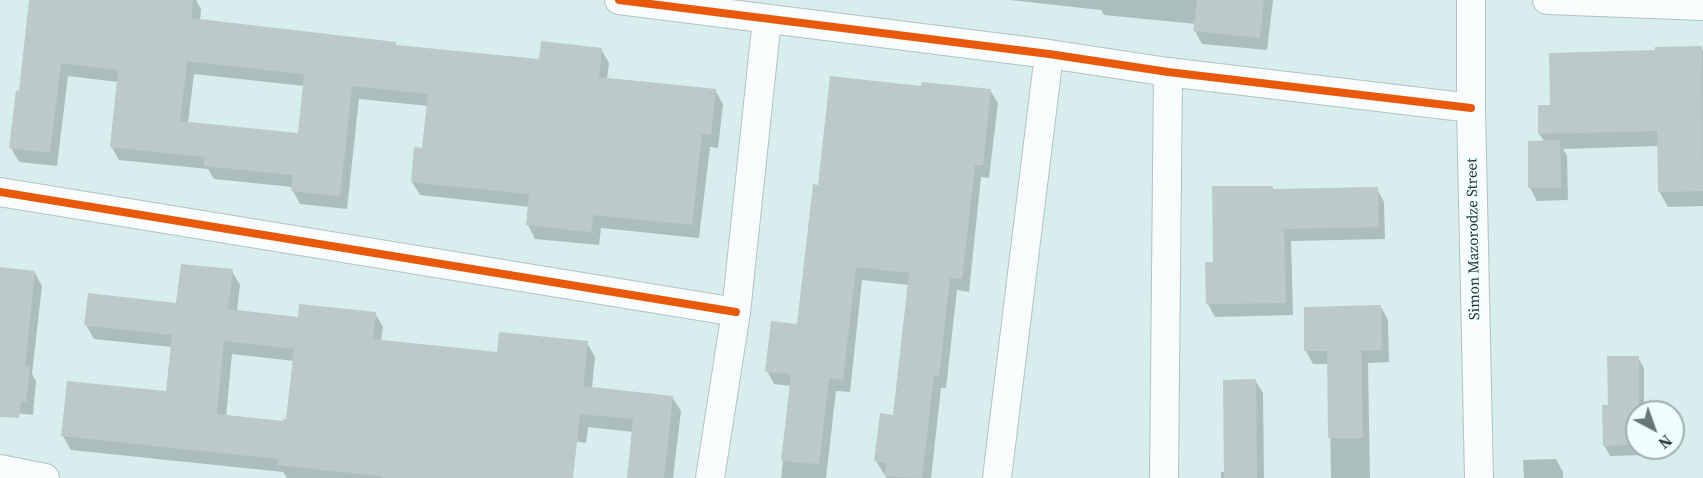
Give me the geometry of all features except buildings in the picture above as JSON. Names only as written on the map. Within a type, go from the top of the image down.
[{"type":"street","points":[[619,0],[1049,54],[1168,72],[1471,108]]},
{"type":"street","name":"Simon Mazorodze Street","points":[[1471,0],[1471,108],[1479,478]]},
{"type":"street","points":[[1547,0],[1703,6]]},
{"type":"street","points":[[710,478],[736,312],[767,19]]},
{"type":"street","points":[[997,478],[1049,54]]},
{"type":"street","points":[[1164,478],[1168,72]]},
{"type":"street","points":[[0,192],[736,312]]},
{"type":"street","points":[[0,469],[45,478]]},
{"type":"cycle path","points":[[619,0],[1049,54],[1168,72],[1471,108]]},
{"type":"cycle path","points":[[0,192],[736,312]]}]
